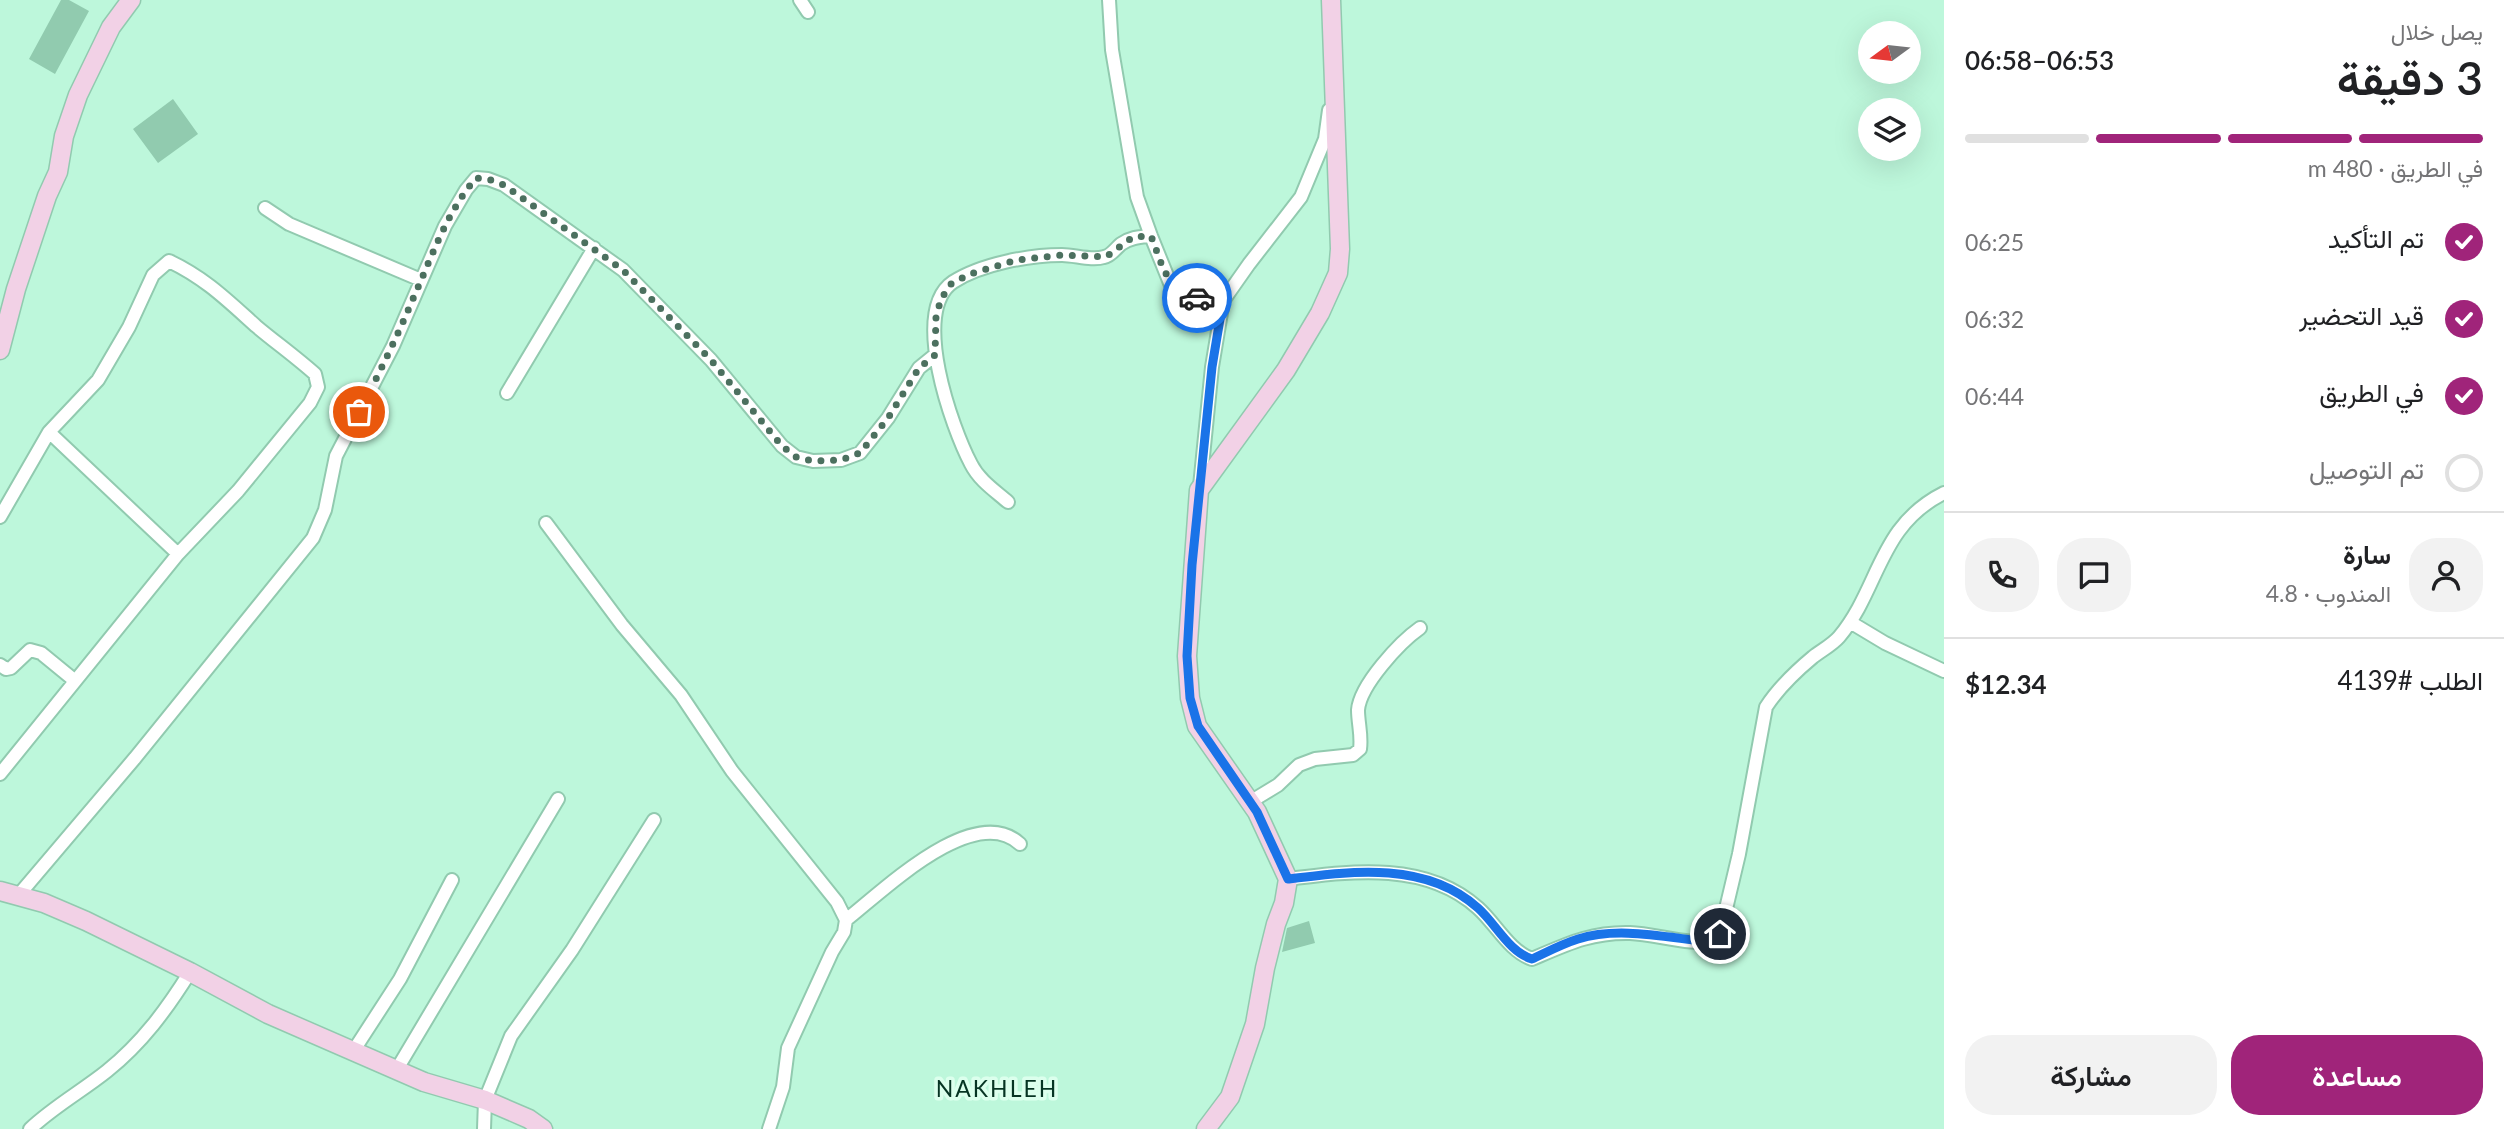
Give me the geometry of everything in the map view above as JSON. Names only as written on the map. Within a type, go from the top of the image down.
[{"type":"street","points":[[0,351],[16,289],[47,196],[58,172],[64,136],[78,95],[111,27],[131,0]]},
{"type":"street","points":[[800,0],[808,12]]},
{"type":"street","points":[[1109,0],[1112,50],[1137,197],[1151,236],[1170,283],[1183,294],[1209,301],[1223,301]]},
{"type":"street","points":[[1199,490],[1286,370],[1320,313],[1338,273],[1340,250],[1331,0]]},
{"type":"street","points":[[1206,1129],[1230,1097],[1255,1024],[1265,968],[1284,903],[1288,879],[1263,824],[1198,726],[1190,698],[1187,656],[1199,490],[1212,367],[1223,301],[1301,197],[1325,139],[1333,84]]},
{"type":"street","points":[[543,1129],[529,1119],[485,1100],[435,1086],[268,1014],[86,921],[44,904],[8,894],[135,758],[313,538],[325,510],[336,456],[393,346],[445,226],[461,196],[476,178],[504,185],[623,270],[711,360],[782,446],[796,457],[813,461],[841,460],[860,453],[888,418],[919,368],[935,355]]},
{"type":"street","points":[[265,208],[289,224],[421,280]]},
{"type":"street","points":[[1008,502],[981,479],[971,465],[939,379],[935,355],[936,317],[941,299],[951,284],[970,274],[1017,260],[1063,255],[1106,257],[1133,237],[1151,236]]},
{"type":"street","points":[[507,393],[594,248]]},
{"type":"street","points":[[0,517],[48,432],[98,380],[129,327],[153,275],[169,261],[191,271],[218,290],[257,327],[316,374],[318,387],[310,403],[238,491],[178,554],[0,774]]},
{"type":"street","points":[[48,432],[178,554]]},
{"type":"street","points":[[1288,879],[1354,871],[1412,875],[1437,883],[1475,905],[1523,956],[1532,959],[1579,938],[1596,935],[1630,933],[1716,941],[1739,854],[1766,707],[1778,688],[1836,640],[1850,622],[1890,541],[1912,515],[1944,493]]},
{"type":"street","points":[[546,523],[622,625],[681,695],[732,771],[837,902],[846,920],[844,932],[832,952],[788,1048],[783,1087],[769,1129]]},
{"type":"street","points":[[1850,622],[1885,643],[1944,671]]},
{"type":"street","points":[[1250,802],[1278,785],[1299,765],[1315,759],[1353,755],[1360,749],[1362,735],[1358,710],[1365,688],[1403,640],[1420,628]]},
{"type":"street","points":[[0,665],[6,669],[11,668],[30,650],[41,653],[74,680]]},
{"type":"street","points":[[397,1069],[558,799]]},
{"type":"street","points":[[484,1129],[485,1100],[510,1036],[572,950],[654,820]]},
{"type":"street","points":[[846,920],[930,855],[963,836],[995,832],[1012,836],[1020,844]]},
{"type":"street","points":[[354,1050],[400,979],[452,880]]},
{"type":"street","points":[[30,1129],[131,1050],[167,1008],[190,972]]},
{"type":"building","points":[[61,0],[69,0],[89,11],[55,74],[29,59]]},
{"type":"building","points":[[173,99],[198,134],[158,163],[133,129]]},
{"type":"building","points":[[1309,921],[1315,943],[1282,952],[1287,928]]},
{"type":"way so far","points":[[359,412],[393,346],[445,226],[457,202],[476,178],[504,185],[623,270],[711,360],[782,446],[796,457],[813,461],[841,460],[860,453],[888,418],[919,368],[935,355],[934,334],[941,299],[951,284],[970,274],[1017,260],[1044,256],[1106,257],[1133,237],[1151,236],[1170,283],[1183,294],[1197,298]]},
{"type":"district","name":"NAKHLEH","points":[[997,1088]]},
{"type":"route","points":[[1197,298],[1223,301],[1212,367],[1192,565],[1187,656],[1190,698],[1198,726],[1257,812],[1288,879],[1354,871],[1412,875],[1437,883],[1475,905],[1523,956],[1532,959],[1579,938],[1596,935],[1630,933],[1710,942],[1716,941],[1720,934]]}]
